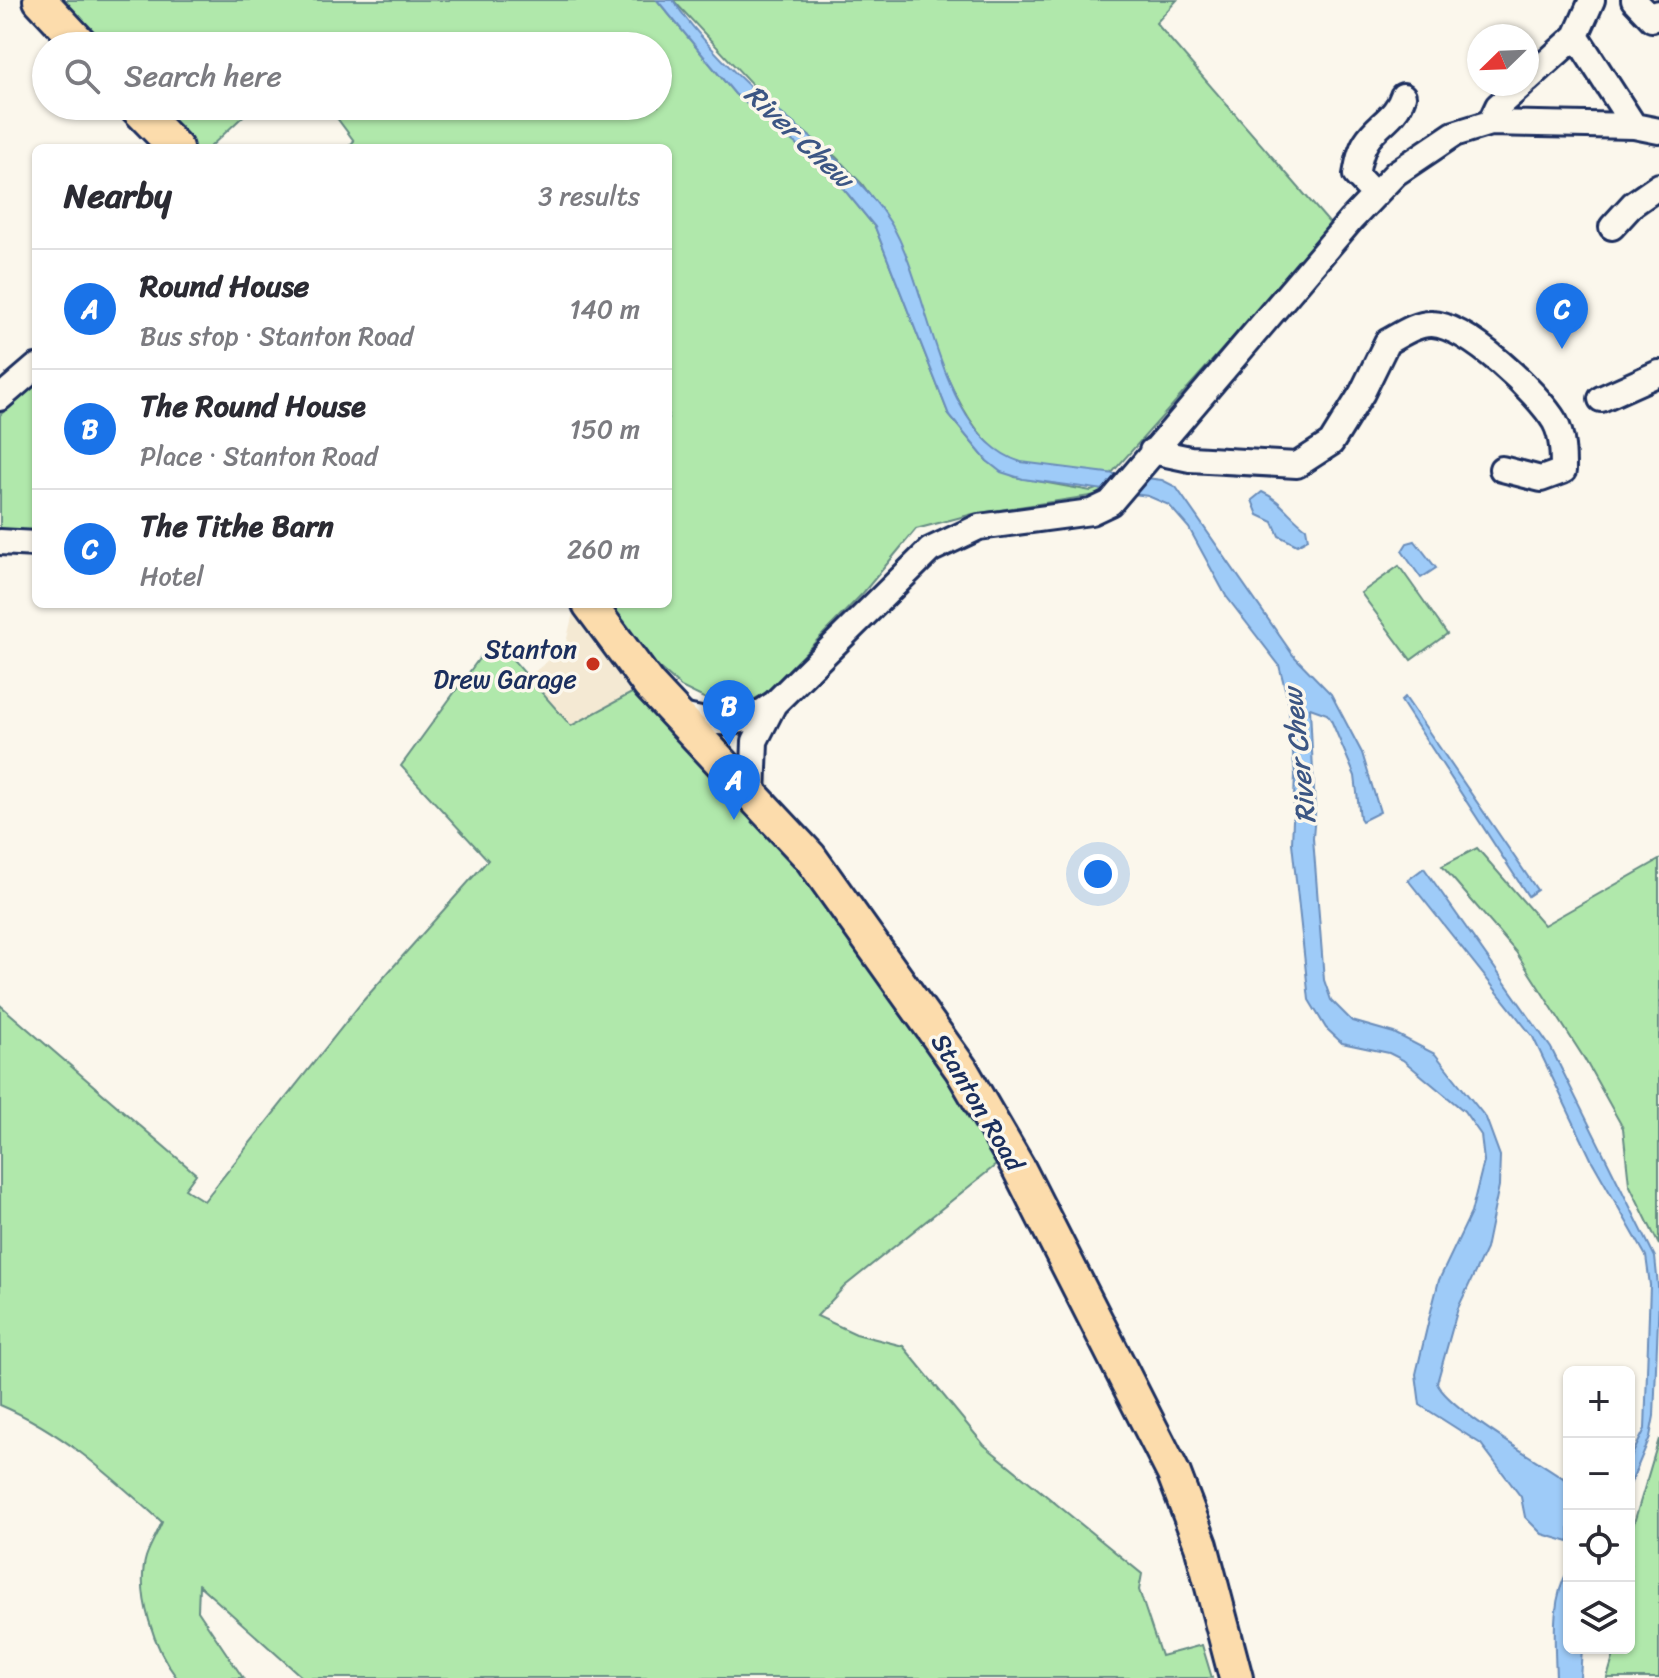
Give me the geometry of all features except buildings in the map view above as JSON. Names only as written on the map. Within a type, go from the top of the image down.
[{"type":"main road","points":[[40,0],[70,32]]},
{"type":"main road","points":[[149,120],[172,144]]},
{"type":"main road","name":"Stanton Road","points":[[592,608],[675,714],[810,857],[961,1069],[1018,1167],[1174,1474],[1201,1545],[1236,1678]]},
{"type":"street","points":[[1539,69],[1576,36],[1592,0]]},
{"type":"street","points":[[1634,0],[1652,19],[1659,13]]},
{"type":"street","points":[[1576,36],[1634,126]]},
{"type":"street","points":[[1375,195],[1356,175],[1359,157],[1366,141],[1399,111],[1403,96]]},
{"type":"street","points":[[1490,123],[1498,106],[1509,96]]},
{"type":"street","points":[[675,714],[705,722],[734,723],[755,719],[774,704],[930,550],[979,527],[1091,512],[1110,503],[1147,456],[1375,195],[1427,149],[1454,134],[1490,123],[1634,126],[1659,131]]},
{"type":"street","points":[[1612,227],[1633,204],[1659,186]]},
{"type":"street","points":[[1147,456],[1297,465],[1331,443],[1362,393],[1387,342],[1431,323],[1461,332],[1510,371],[1555,423],[1563,450],[1563,471],[1541,479],[1502,469]]},
{"type":"street","points":[[0,398],[32,370]]},
{"type":"street","points":[[1601,399],[1659,373]]},
{"type":"street","points":[[0,542],[32,544]]},
{"type":"street","points":[[753,796],[751,768],[755,741],[774,704]]},
{"type":"shaded area","points":[[574,608],[578,608],[639,689],[571,727],[528,677],[565,647]]},
{"type":"green space","points":[[50,0],[657,0],[735,94],[829,171],[875,227],[949,415],[987,461],[1015,477],[1091,491],[1099,488],[1103,494],[973,514],[916,529],[863,593],[766,693],[740,707],[712,702],[681,687],[648,658],[604,608],[672,608],[672,144],[351,144],[354,141],[338,120],[672,120],[672,32],[78,32]]},
{"type":"green space","points":[[673,0],[1177,0],[1156,23],[1332,226],[1111,474],[1044,468],[1018,462],[987,442],[968,417],[936,351],[890,223],[862,184],[836,157],[775,109]]},
{"type":"green space","points":[[160,120],[239,120],[213,144],[183,144]]},
{"type":"green space","points":[[32,385],[32,532],[0,531],[0,415]]},
{"type":"green space","points":[[1399,566],[1447,634],[1411,660],[1361,593]]},
{"type":"green space","points":[[494,638],[571,726],[639,689],[848,918],[1001,1161],[845,1286],[817,1316],[856,1334],[903,1346],[984,1445],[1142,1574],[1139,1590],[1161,1656],[1202,1645],[1212,1678],[303,1678],[199,1585],[198,1611],[243,1678],[177,1678],[155,1637],[143,1588],[146,1557],[162,1522],[65,1442],[0,1405],[0,1005],[196,1174],[185,1189],[204,1201],[362,1002],[488,860],[401,766]]},
{"type":"green space","points":[[1477,848],[1544,925],[1659,860],[1659,1245],[1629,1184],[1623,1128],[1584,1058],[1516,952],[1442,866]]},
{"type":"green space","points":[[1659,1439],[1659,1678],[1607,1678],[1614,1654],[1635,1654],[1635,1520]]},
{"type":"water","name":"River Chew","points":[[657,0],[673,0],[694,28],[737,74],[838,162],[878,205],[904,250],[954,392],[971,423],[993,447],[1021,462],[1162,480],[1176,487],[1293,655],[1331,694],[1362,753],[1380,812],[1362,821],[1355,776],[1331,720],[1327,714],[1310,708],[1315,813],[1313,838],[1324,980],[1331,1000],[1352,1021],[1394,1033],[1435,1054],[1486,1118],[1500,1156],[1499,1186],[1486,1249],[1458,1308],[1437,1383],[1458,1407],[1563,1478],[1563,1540],[1542,1534],[1525,1517],[1521,1497],[1481,1444],[1420,1405],[1416,1374],[1439,1280],[1471,1213],[1484,1161],[1481,1135],[1464,1111],[1403,1060],[1389,1053],[1342,1043],[1326,1028],[1309,1000],[1292,843],[1295,775],[1288,700],[1279,665],[1226,596],[1189,528],[1169,505],[1148,496],[1023,479],[1001,472],[987,461],[949,415],[875,227],[829,171],[735,94]]},
{"type":"water","points":[[1262,492],[1275,499],[1306,528],[1308,539],[1297,545],[1279,536],[1273,522],[1258,515],[1252,500]]},
{"type":"water","points":[[1415,541],[1436,568],[1421,578],[1402,551],[1407,543]]},
{"type":"water","points":[[1405,697],[1537,890],[1528,896],[1401,701]]},
{"type":"water","points":[[1424,868],[1551,1048],[1655,1257],[1659,1296],[1654,1416],[1650,1437],[1635,1473],[1635,1449],[1645,1429],[1650,1285],[1646,1256],[1592,1161],[1533,1037],[1408,880]]},
{"type":"water","points":[[1563,1581],[1563,1654],[1582,1654],[1580,1678],[1556,1678],[1556,1608]]},
{"type":"place","name":"The Tithe Barn","points":[[1562,349]]},
{"type":"place","name":"Stanton Drew Garage","points":[[593,664]]},
{"type":"place","name":"The Round House","points":[[729,746]]},
{"type":"place","name":"Round House","points":[[734,820]]}]
